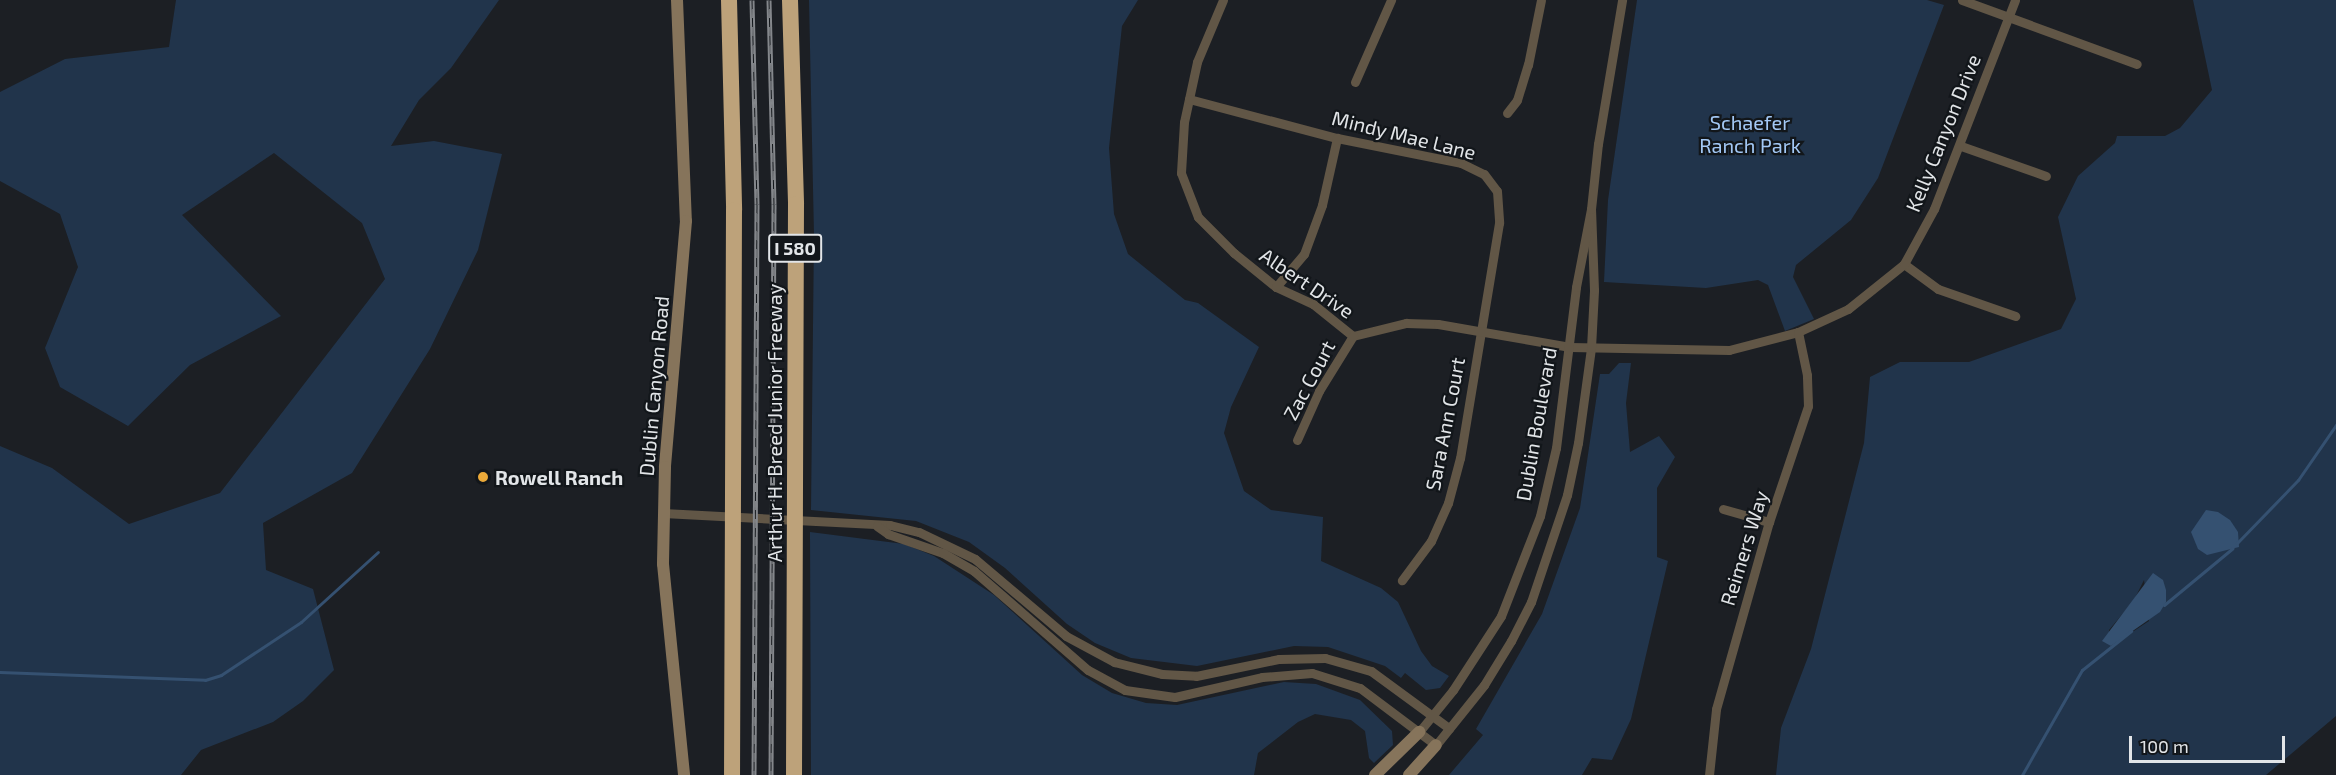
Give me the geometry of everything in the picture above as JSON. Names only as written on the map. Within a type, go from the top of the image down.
[{"type":"highway","name":"Arthur H. Breed Junior Freeway","points":[[729,0],[734,187],[732,775]]},
{"type":"highway","name":"Arthur H. Breed Junior Freeway","points":[[790,0],[795,192],[794,775]]},
{"type":"main road","name":"Dublin Canyon Road","points":[[677,0],[686,221],[663,513],[665,595],[684,775]]},
{"type":"main road","name":"Dublin Boulevard","points":[[1375,775],[1419,732]]},
{"type":"main road","name":"Dublin Boulevard","points":[[1409,775],[1436,745]]},
{"type":"street","name":"Albert Drive","points":[[1223,0],[1197,63],[1189,99],[1180,173],[1198,217],[1233,253],[1276,287],[1313,304],[1353,336]]},
{"type":"street","points":[[1355,82],[1391,0]]},
{"type":"street","points":[[1507,113],[1517,100],[1528,65],[1541,0]]},
{"type":"street","name":"Dublin Boulevard","points":[[1419,732],[1479,653],[1524,566],[1556,448],[1582,246],[1591,209],[1598,144],[1622,0]]},
{"type":"street","points":[[1962,0],[2137,64]]},
{"type":"street","name":"Kelly Canyon Drive","points":[[1353,336],[1406,323],[1438,324],[1481,334],[1570,347],[1729,350],[1798,332],[1848,309],[1904,264],[1934,209],[1961,146],[2015,0]]},
{"type":"street","name":"Mindy Mae Lane","points":[[1189,99],[1337,138],[1461,163],[1484,174],[1497,191],[1499,223],[1481,334]]},
{"type":"street","points":[[1276,287],[1304,254],[1322,205],[1337,138]]},
{"type":"street","points":[[1961,146],[2046,176]]},
{"type":"street","name":"Dublin Boulevard","points":[[1436,745],[1484,685],[1511,640],[1549,553],[1578,443],[1591,348],[1594,290],[1591,209]]},
{"type":"street","points":[[1904,264],[1938,289],[2014,316]]},
{"type":"street","name":"Reimers Way","points":[[1709,775],[1716,709],[1769,522],[1808,406],[1807,375],[1798,332]]},
{"type":"street","name":"Sara Ann Court","points":[[1402,580],[1431,541],[1448,503],[1460,458],[1481,334]]},
{"type":"street","name":"Zac Court","points":[[1298,440],[1319,391],[1353,336]]},
{"type":"street","points":[[1723,509],[1769,522]]},
{"type":"street","points":[[663,513],[877,526],[919,532],[965,553],[1000,577],[1066,636],[1133,669],[1196,676],[1279,659],[1325,658],[1371,671],[1449,728]]},
{"type":"street","points":[[877,526],[888,534],[944,553],[974,571],[1088,670],[1125,690],[1175,697],[1273,675],[1312,673],[1360,688],[1436,745]]},
{"type":"green space","points":[[176,0],[499,0],[451,68],[419,100],[391,146],[434,141],[502,154],[478,250],[430,349],[352,473],[263,523],[266,570],[313,589],[334,670],[303,701],[273,722],[201,750],[181,775],[0,775],[0,446],[52,468],[129,524],[220,493],[385,279],[362,223],[274,153],[182,215],[281,316],[190,365],[128,426],[60,387],[45,348],[78,267],[60,214],[0,181],[0,92],[65,59],[169,47]]},
{"type":"green space","points":[[809,0],[1138,0],[1122,26],[1109,148],[1114,214],[1128,254],[1185,300],[1198,303],[1259,347],[1231,407],[1224,433],[1244,491],[1271,510],[1323,517],[1321,561],[1381,588],[1398,602],[1421,651],[1432,666],[1449,676],[1440,688],[1426,690],[1405,673],[1401,678],[1385,666],[1328,647],[1294,646],[1197,666],[1131,658],[1095,643],[1067,624],[1005,568],[969,542],[916,521],[811,510],[814,235]]},
{"type":"green space","name":"Schaefer Ranch Park","points":[[1637,0],[1927,0],[1944,5],[1878,178],[1851,220],[1796,265],[1793,277],[1814,319],[1785,331],[1768,285],[1758,280],[1706,288],[1604,282],[1608,200]]},
{"type":"green space","points":[[2193,0],[2336,0],[2336,716],[2266,775],[1776,775],[1781,728],[1811,649],[1864,443],[1870,377],[1900,362],[1969,362],[2061,329],[2076,299],[2058,217],[2078,176],[2115,143],[2117,136],[2165,136],[2180,128],[2212,90]],"holes":[[[2144,580],[2149,621],[2111,646],[2109,630],[2134,600]]]},
{"type":"green space","points":[[1619,363],[1631,363],[1626,403],[1630,452],[1659,436],[1675,457],[1657,488],[1657,557],[1668,561],[1631,719],[1612,760],[1592,758],[1582,775],[1449,775],[1483,735],[1476,729],[1542,614],[1580,508],[1600,374],[1609,374]]},
{"type":"green space","points":[[810,532],[904,544],[934,556],[994,595],[1082,675],[1112,693],[1146,703],[1177,705],[1284,682],[1316,684],[1360,700],[1392,731],[1393,745],[1374,763],[1369,758],[1365,731],[1351,720],[1315,714],[1298,722],[1258,753],[1254,775],[811,775]]},
{"type":"shaded area","points":[[2206,510],[2218,512],[2230,520],[2238,532],[2239,547],[2207,555],[2198,549],[2191,532]]},
{"type":"shaded area","points":[[2153,573],[2163,580],[2166,590],[2166,602],[2160,612],[2111,646],[2102,641]]},
{"type":"waterway","points":[[2237,543],[2298,480],[2336,425]]},
{"type":"waterway","points":[[2164,605],[2233,548]]},
{"type":"waterway","points":[[0,672],[205,680],[221,675],[301,622],[378,552]]},
{"type":"waterway","points":[[2022,775],[2082,670],[2131,631]]},
{"type":"railway","points":[[752,0],[757,204],[754,775]]},
{"type":"railway","points":[[769,0],[774,204],[771,775]]},
{"type":"place","name":"Rowell Ranch","points":[[483,477]]}]
